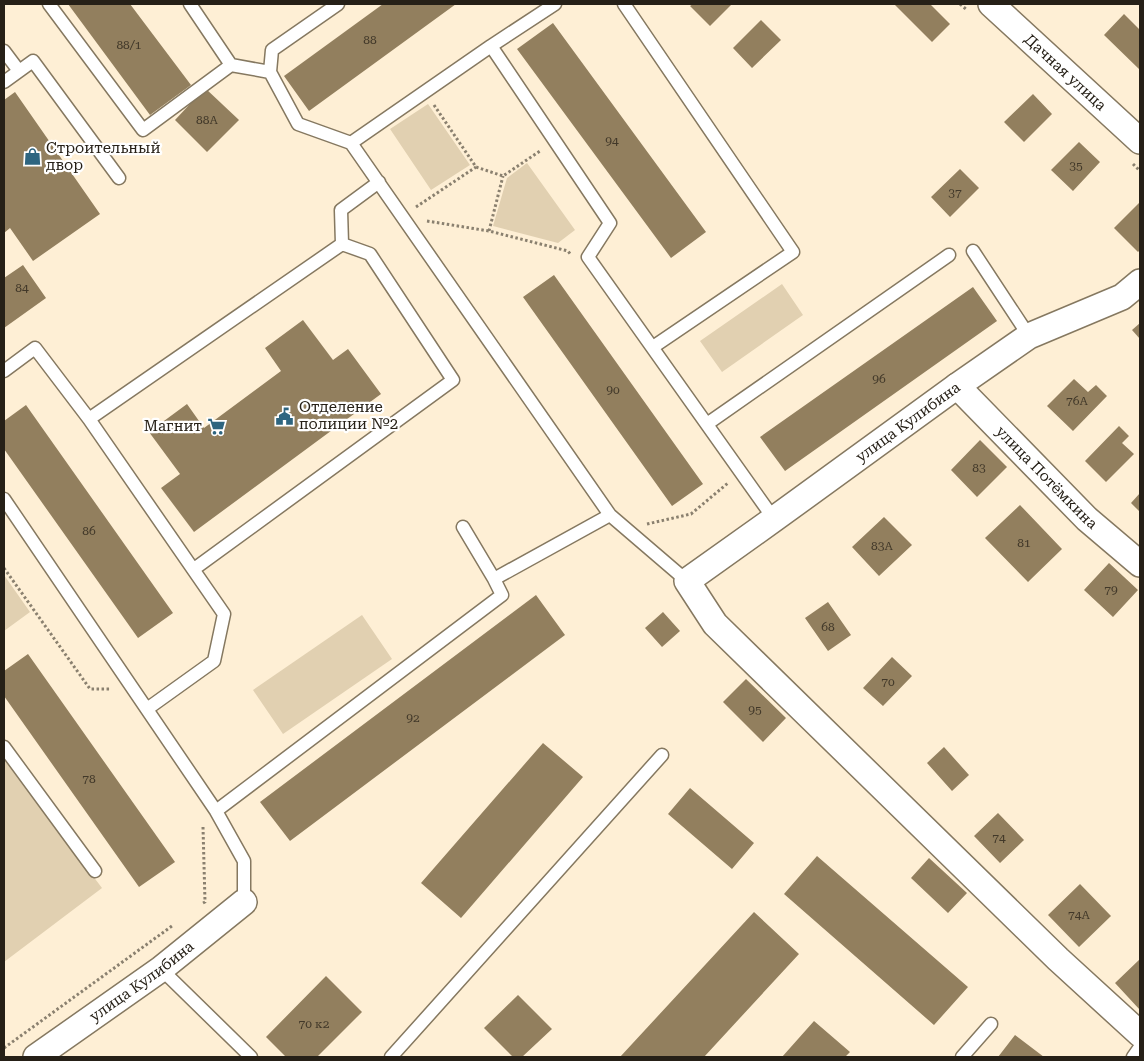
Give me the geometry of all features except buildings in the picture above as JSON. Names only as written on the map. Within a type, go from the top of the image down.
[{"type":"street","name":"Дачная улица","points":[[992,4],[1140,141]]},
{"type":"street","name":"улица Кулибина","points":[[687,581],[957,386],[1030,336],[1122,297],[1140,282]]},
{"type":"street","name":"улица Потёмкина","points":[[957,386],[1087,519],[1140,564]]},
{"type":"street","points":[[687,581],[715,624],[1058,958],[1140,1034]]},
{"type":"street","name":"улица Кулибина","points":[[36,1057],[161,969],[244,902]]},
{"type":"lane","points":[[49,4],[142,130],[231,65]]},
{"type":"lane","points":[[190,4],[231,65],[270,72]]},
{"type":"lane","points":[[338,4],[272,50],[270,72],[298,124],[352,143],[610,515],[687,581]]},
{"type":"lane","points":[[352,143],[554,4]]},
{"type":"lane","points":[[624,4],[793,252],[653,347]]},
{"type":"lane","points":[[491,46],[610,223],[588,257],[774,519]]},
{"type":"lane","points":[[4,51],[19,71]]},
{"type":"lane","points":[[4,82],[33,61],[119,178]]},
{"type":"lane","points":[[342,244],[341,210],[379,182]]},
{"type":"lane","points":[[89,419],[342,244]]},
{"type":"lane","points":[[194,569],[453,380],[370,254],[342,244]]},
{"type":"lane","points":[[973,251],[1030,336]]},
{"type":"lane","points":[[707,424],[948,255]]},
{"type":"lane","points":[[4,371],[35,348],[89,419],[224,614],[214,661],[147,709]]},
{"type":"lane","points":[[6,507],[216,810],[244,861],[244,902]]},
{"type":"lane","points":[[494,579],[610,515]]},
{"type":"lane","points":[[216,810],[502,595],[463,527]]},
{"type":"lane","points":[[4,746],[95,871]]},
{"type":"lane","points":[[391,1057],[662,756]]},
{"type":"lane","points":[[161,969],[251,1057]]},
{"type":"lane","points":[[962,1057],[990,1024]]},
{"type":"lane","points":[[1133,1057],[1140,1047]]},
{"type":"path","points":[[425,92],[476,167],[503,176]]},
{"type":"path","points":[[489,231],[503,176],[555,140]]},
{"type":"path","points":[[402,216],[476,167]]},
{"type":"path","points":[[402,216],[489,231],[568,252],[574,260]]},
{"type":"path","points":[[627,529],[691,514],[728,484],[722,476]]},
{"type":"path","points":[[4,568],[90,689],[112,689]]},
{"type":"path","points":[[197,907],[205,902],[203,823]]},
{"type":"path","points":[[4,1048],[175,924]]},
{"type":"shaded area","points":[[428,104],[470,165],[431,190],[390,129]]},
{"type":"shaded area","points":[[527,163],[575,230],[558,243],[493,226],[507,178]]},
{"type":"shaded area","points":[[782,284],[803,315],[722,372],[700,341]]},
{"type":"shaded area","points":[[4,575],[30,612],[4,631]]},
{"type":"shaded area","points":[[362,615],[392,659],[283,734],[253,690]]},
{"type":"shaded area","points":[[4,758],[102,888],[4,962]]},
{"type":"place","name":"Строительный двор","points":[[32,157]]},
{"type":"place","name":"Отделение полиции №2","points":[[285,416]]},
{"type":"place","name":"Магнит","points":[[216,426]]}]
